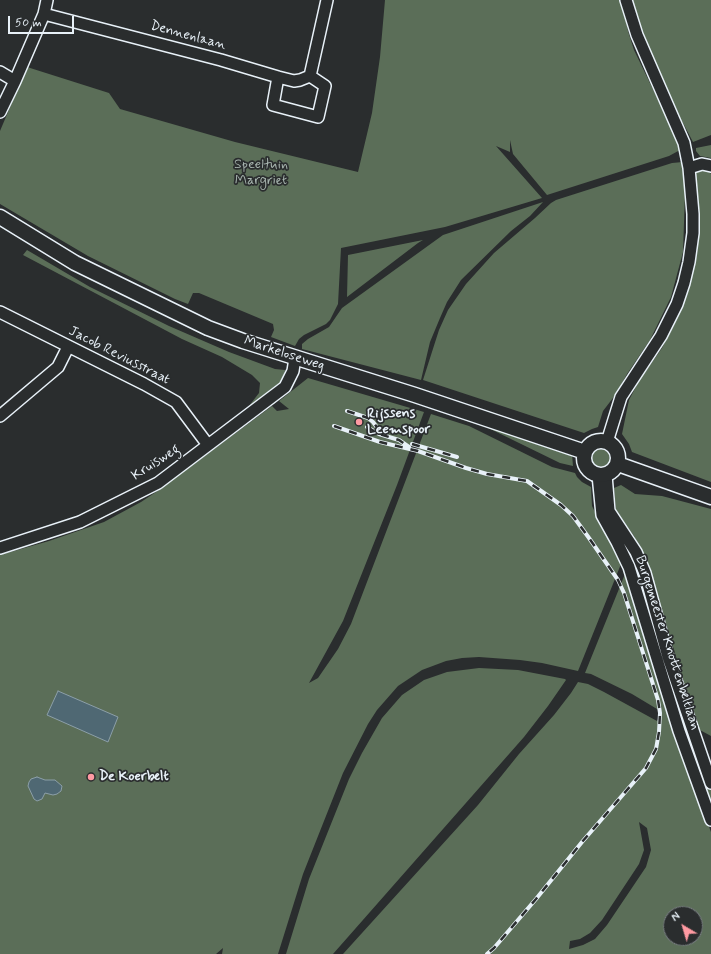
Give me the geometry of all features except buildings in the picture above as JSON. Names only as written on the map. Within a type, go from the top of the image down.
[{"type":"main road","name":"Markeloseweg","points":[[0,217],[76,262],[195,322],[243,341],[415,394],[585,452]]},
{"type":"main road","points":[[596,442],[606,442],[614,446],[617,450],[619,459],[618,464],[615,469],[602,475],[591,472],[585,463],[585,452],[591,444],[596,442]]},
{"type":"main road","points":[[618,464],[711,498]]},
{"type":"street","points":[[0,112],[44,14],[48,0]]},
{"type":"street","points":[[278,77],[273,105],[318,117],[325,86],[310,76],[327,0]]},
{"type":"street","points":[[606,442],[621,397],[661,336],[677,304],[689,262],[693,233],[693,214],[686,151],[680,132],[637,35],[626,0]]},
{"type":"street","name":"Dennenlaan","points":[[44,14],[221,60],[294,81],[310,76]]},
{"type":"street","points":[[0,72],[15,81]]},
{"type":"street","points":[[689,168],[702,164],[711,166]]},
{"type":"street","name":"Jacob Reviusstraat","points":[[0,312],[144,384],[176,402],[208,445]]},
{"type":"street","points":[[0,416],[58,367],[68,347]]},
{"type":"street","name":"Kruisweg","points":[[0,548],[80,522],[158,482],[285,387],[289,382],[293,371],[295,358]]},
{"type":"street","name":"Burgemeester Knottenbeltlaan","points":[[602,475],[609,511],[633,547],[645,573],[668,657],[711,782]]},
{"type":"street","name":"Burgemeester Knottenbeltlaan","points":[[602,475],[602,515],[617,542],[628,567],[679,731],[711,820]]},
{"type":"green space","name":"Speeltuin Margriet","points":[[385,0],[622,0],[628,31],[634,50],[677,139],[680,150],[669,156],[547,195],[513,154],[510,140],[510,152],[496,146],[542,198],[445,227],[341,248],[338,304],[330,320],[326,324],[304,335],[299,339],[295,346],[271,337],[274,330],[273,324],[199,293],[193,293],[188,304],[175,299],[88,256],[0,204],[0,131],[27,67],[109,93],[120,109],[235,142],[358,172],[372,113],[380,57]]},
{"type":"green space","points":[[632,0],[711,0],[711,135],[693,142],[648,53]]},
{"type":"green space","points":[[711,145],[711,158],[700,156],[696,151],[696,148]]},
{"type":"green space","points":[[683,162],[685,193],[683,252],[671,297],[650,340],[627,374],[616,394],[603,411],[598,427],[584,433],[423,380],[439,330],[448,310],[466,284],[494,253],[551,203],[556,200],[672,163]]},
{"type":"green space","points":[[706,167],[711,174],[711,482],[632,452],[629,444],[622,434],[629,400],[639,381],[662,348],[684,302],[697,254],[699,224],[693,179],[696,171]]},
{"type":"green space","points":[[543,202],[461,280],[447,302],[430,342],[421,380],[302,349],[302,344],[308,339],[329,327],[342,308],[443,235]]},
{"type":"green space","points":[[423,240],[418,243],[347,297],[348,255]]},
{"type":"green space","points":[[27,250],[90,287],[169,326],[229,352],[275,369],[285,370],[284,377],[281,382],[249,406],[259,393],[260,383],[252,375],[222,357],[182,339],[23,255]]},
{"type":"green space","points":[[308,378],[424,412],[397,485],[343,621],[309,683],[318,678],[338,649],[351,624],[431,414],[469,426],[552,467],[575,473],[582,482],[591,487],[592,506],[621,564],[578,671],[520,660],[479,657],[462,658],[446,661],[422,670],[398,686],[377,710],[368,724],[343,773],[303,874],[278,954],[222,954],[223,948],[216,954],[0,954],[0,555],[49,541],[104,522],[141,502],[272,406],[277,411],[289,409],[279,401]]},
{"type":"green space","points":[[474,421],[572,454],[573,466],[560,463]]},
{"type":"green space","points":[[601,449],[607,452],[610,458],[607,464],[601,467],[595,464],[592,458],[595,452]]},
{"type":"green space","points":[[621,485],[635,494],[662,496],[711,509],[711,736],[698,729],[650,571],[634,536],[616,511],[614,488]]},
{"type":"green space","points":[[611,520],[636,557],[689,729],[680,728]]},
{"type":"green space","points":[[625,574],[668,715],[711,832],[711,954],[343,954],[478,805],[519,754],[554,715],[578,682],[588,684],[657,721],[662,712],[632,694],[591,674],[585,673]],"holes":[[[639,822],[647,828],[651,850],[646,867],[607,925],[595,939],[583,945],[569,949],[570,941],[580,939],[590,933],[602,920],[639,864],[644,850]]]},
{"type":"green space","points":[[479,668],[518,670],[566,680],[524,737],[333,954],[286,954],[309,879],[349,779],[382,718],[402,695],[424,680],[447,672]]},
{"type":"green space","points":[[692,738],[711,789],[711,802],[708,803],[685,741]]},
{"type":"water","points":[[58,691],[118,717],[108,742],[47,715]]},
{"type":"water","points":[[37,777],[45,780],[55,780],[62,786],[61,791],[53,795],[45,793],[42,799],[37,801],[34,799],[28,786],[31,779]]},
{"type":"railway","points":[[347,411],[368,418],[382,434]]},
{"type":"railway","points":[[334,426],[380,442],[418,451],[487,474],[527,481],[561,505],[573,516],[618,580],[624,593],[658,700],[660,713],[659,732],[656,749],[646,768],[582,842],[536,899],[494,948],[487,954]]},
{"type":"railway","points":[[367,427],[379,434],[399,440],[409,447]]},
{"type":"railway","points":[[412,444],[457,457]]},
{"type":"place","name":"Rijssens Leemspoor","points":[[359,422]]},
{"type":"place","name":"De Koerbelt","points":[[91,777]]}]
